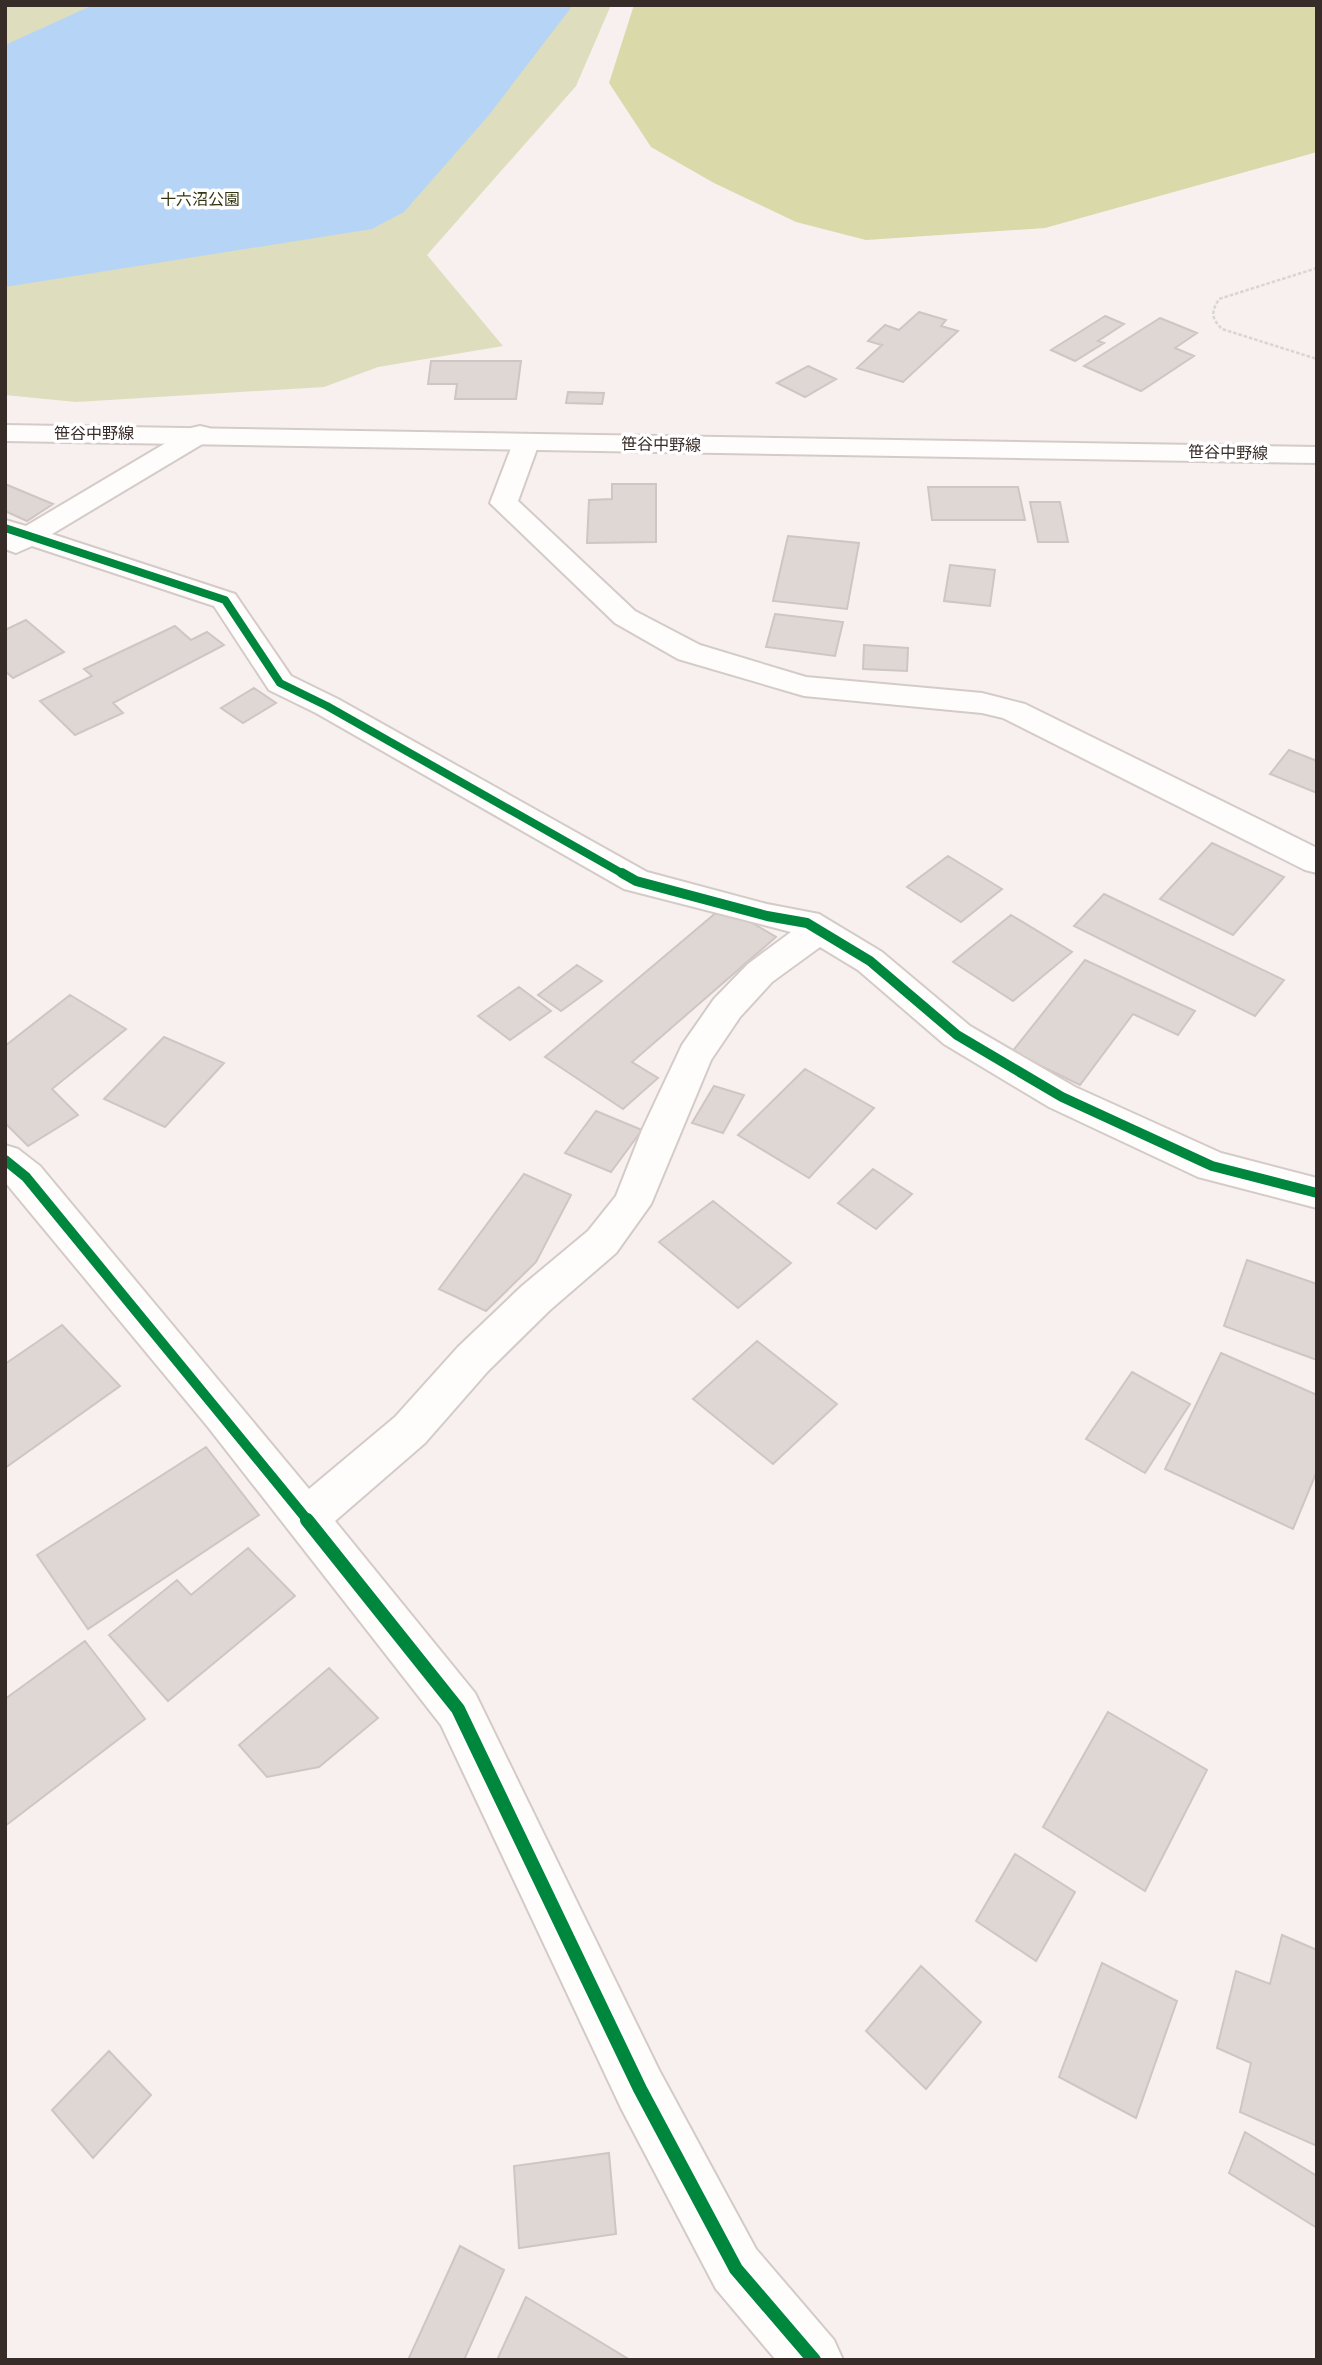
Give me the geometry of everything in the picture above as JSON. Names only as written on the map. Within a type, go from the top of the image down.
[{"type":"street","name":"笹谷中野線","points":[[5,433],[200,434],[526,443],[1317,454]]},
{"type":"street","points":[[13,538],[200,434]]},
{"type":"street","points":[[526,443],[504,503],[625,617],[689,652],[804,686],[982,703],[1014,711],[1317,862]]},
{"type":"street","points":[[13,538],[184,585],[225,600],[280,683],[327,706],[636,881],[767,916],[807,923],[870,961],[957,1035],[1062,1097],[1212,1166],[1317,1193]]},
{"type":"street","points":[[307,1518],[410,1430],[473,1359],[536,1298],[602,1242],[632,1204],[695,1055],[727,1008],[760,973],[818,930]]},
{"type":"street","points":[[5,1160],[26,1177],[307,1518],[458,1709],[640,2089],[736,2269],[814,2360]]},
{"type":"path","points":[[1317,268],[1219,299],[1212,310],[1213,320],[1222,330],[1317,359]]},
{"type":"green space","name":"十六沼公園","points":[[5,5],[611,5],[576,86],[427,255],[503,346],[378,367],[324,387],[76,402],[5,395]]},
{"type":"green space","points":[[634,5],[1317,5],[1317,152],[1045,228],[866,240],[796,222],[714,183],[651,147],[609,83]]},
{"type":"water","name":"十六沼公園","points":[[93,5],[573,5],[489,115],[404,212],[372,229],[5,287],[5,45]]},
{"type":"building","points":[[919,312],[946,320],[941,326],[958,331],[903,382],[857,368],[882,345],[868,341],[885,325],[899,330]]},
{"type":"building","points":[[1105,316],[1124,324],[1098,341],[1104,343],[1075,361],[1051,350]]},
{"type":"building","points":[[1160,318],[1197,333],[1175,348],[1194,356],[1141,391],[1084,366]]},
{"type":"building","points":[[431,361],[521,361],[516,399],[455,399],[457,384],[428,384]]},
{"type":"building","points":[[808,366],[836,379],[805,397],[777,383]]},
{"type":"building","points":[[568,392],[604,393],[602,404],[566,403]]},
{"type":"building","points":[[5,484],[53,504],[27,521],[5,511]]},
{"type":"building","points":[[612,484],[656,484],[656,542],[587,543],[589,500],[612,499]]},
{"type":"building","points":[[928,487],[1018,487],[1025,520],[932,520]]},
{"type":"building","points":[[1030,502],[1060,502],[1068,542],[1038,542]]},
{"type":"building","points":[[788,536],[859,543],[847,609],[773,601]]},
{"type":"building","points":[[950,565],[995,570],[990,606],[944,601]]},
{"type":"building","points":[[775,614],[843,622],[835,656],[766,647]]},
{"type":"building","points":[[26,620],[64,652],[13,678],[5,671],[5,630]]},
{"type":"building","points":[[175,626],[191,640],[207,632],[224,645],[113,703],[123,713],[75,735],[40,701],[92,676],[84,669]]},
{"type":"building","points":[[864,645],[908,648],[907,671],[863,669]]},
{"type":"building","points":[[254,688],[276,703],[243,723],[221,708]]},
{"type":"building","points":[[1289,750],[1317,761],[1317,793],[1270,774]]},
{"type":"building","points":[[1212,843],[1284,877],[1233,935],[1160,899]]},
{"type":"building","points":[[948,856],[1002,889],[961,922],[907,887]]},
{"type":"building","points":[[1104,894],[1284,980],[1255,1016],[1074,926]]},
{"type":"building","points":[[724,906],[776,937],[632,1062],[658,1078],[623,1109],[545,1057]]},
{"type":"building","points":[[1011,915],[1072,952],[1013,1001],[953,962]]},
{"type":"building","points":[[1085,960],[1195,1011],[1178,1035],[1133,1014],[1080,1085],[1012,1052]]},
{"type":"building","points":[[577,965],[602,981],[561,1011],[538,995]]},
{"type":"building","points":[[519,987],[551,1011],[510,1040],[478,1016]]},
{"type":"building","points":[[70,995],[126,1029],[52,1089],[78,1115],[28,1146],[5,1123],[5,1046]]},
{"type":"building","points":[[164,1037],[224,1063],[165,1127],[104,1099]]},
{"type":"building","points":[[805,1069],[874,1108],[809,1178],[738,1135]]},
{"type":"building","points":[[714,1086],[744,1095],[723,1133],[692,1123]]},
{"type":"building","points":[[596,1111],[642,1130],[611,1172],[565,1153]]},
{"type":"building","points":[[873,1169],[912,1194],[876,1229],[838,1203]]},
{"type":"building","points":[[524,1174],[571,1195],[536,1262],[486,1311],[439,1289]]},
{"type":"building","points":[[713,1201],[791,1263],[738,1308],[659,1242]]},
{"type":"building","points":[[1247,1260],[1317,1284],[1317,1360],[1224,1326]]},
{"type":"building","points":[[62,1325],[120,1386],[5,1468],[5,1364]]},
{"type":"building","points":[[757,1341],[837,1404],[773,1464],[693,1399]]},
{"type":"building","points":[[1221,1353],[1317,1395],[1317,1471],[1293,1529],[1165,1469]]},
{"type":"building","points":[[1132,1372],[1190,1404],[1145,1473],[1086,1439]]},
{"type":"building","points":[[206,1447],[259,1515],[88,1629],[37,1555]]},
{"type":"building","points":[[248,1548],[295,1596],[168,1701],[109,1635],[177,1580],[191,1595]]},
{"type":"building","points":[[85,1641],[145,1719],[5,1826],[5,1699]]},
{"type":"building","points":[[329,1668],[378,1718],[319,1767],[267,1777],[239,1745]]},
{"type":"building","points":[[1108,1712],[1207,1770],[1145,1891],[1043,1827]]},
{"type":"building","points":[[1015,1854],[1075,1892],[1036,1961],[976,1921]]},
{"type":"building","points":[[1282,1935],[1317,1950],[1317,2146],[1240,2112],[1251,2063],[1217,2048],[1236,1971],[1270,1984]]},
{"type":"building","points":[[1102,1963],[1177,2001],[1136,2118],[1059,2077]]},
{"type":"building","points":[[921,1966],[981,2022],[926,2089],[866,2031]]},
{"type":"building","points":[[109,2051],[151,2095],[93,2158],[52,2110]]},
{"type":"building","points":[[1245,2132],[1317,2176],[1317,2228],[1229,2173]]},
{"type":"building","points":[[609,2153],[616,2234],[519,2248],[514,2166]]},
{"type":"building","points":[[460,2246],[504,2270],[464,2360],[408,2360]]},
{"type":"building","points":[[526,2297],[630,2360],[497,2360]]},
{"type":"cycle path","points":[[5,528],[225,600],[280,683],[327,706],[636,881],[767,916],[807,923],[870,961],[957,1035],[1062,1097],[1212,1166],[1317,1193]]},
{"type":"cycle path","points":[[5,1160],[26,1177],[223,1414],[458,1709],[640,2089],[736,2269],[814,2360]]}]
